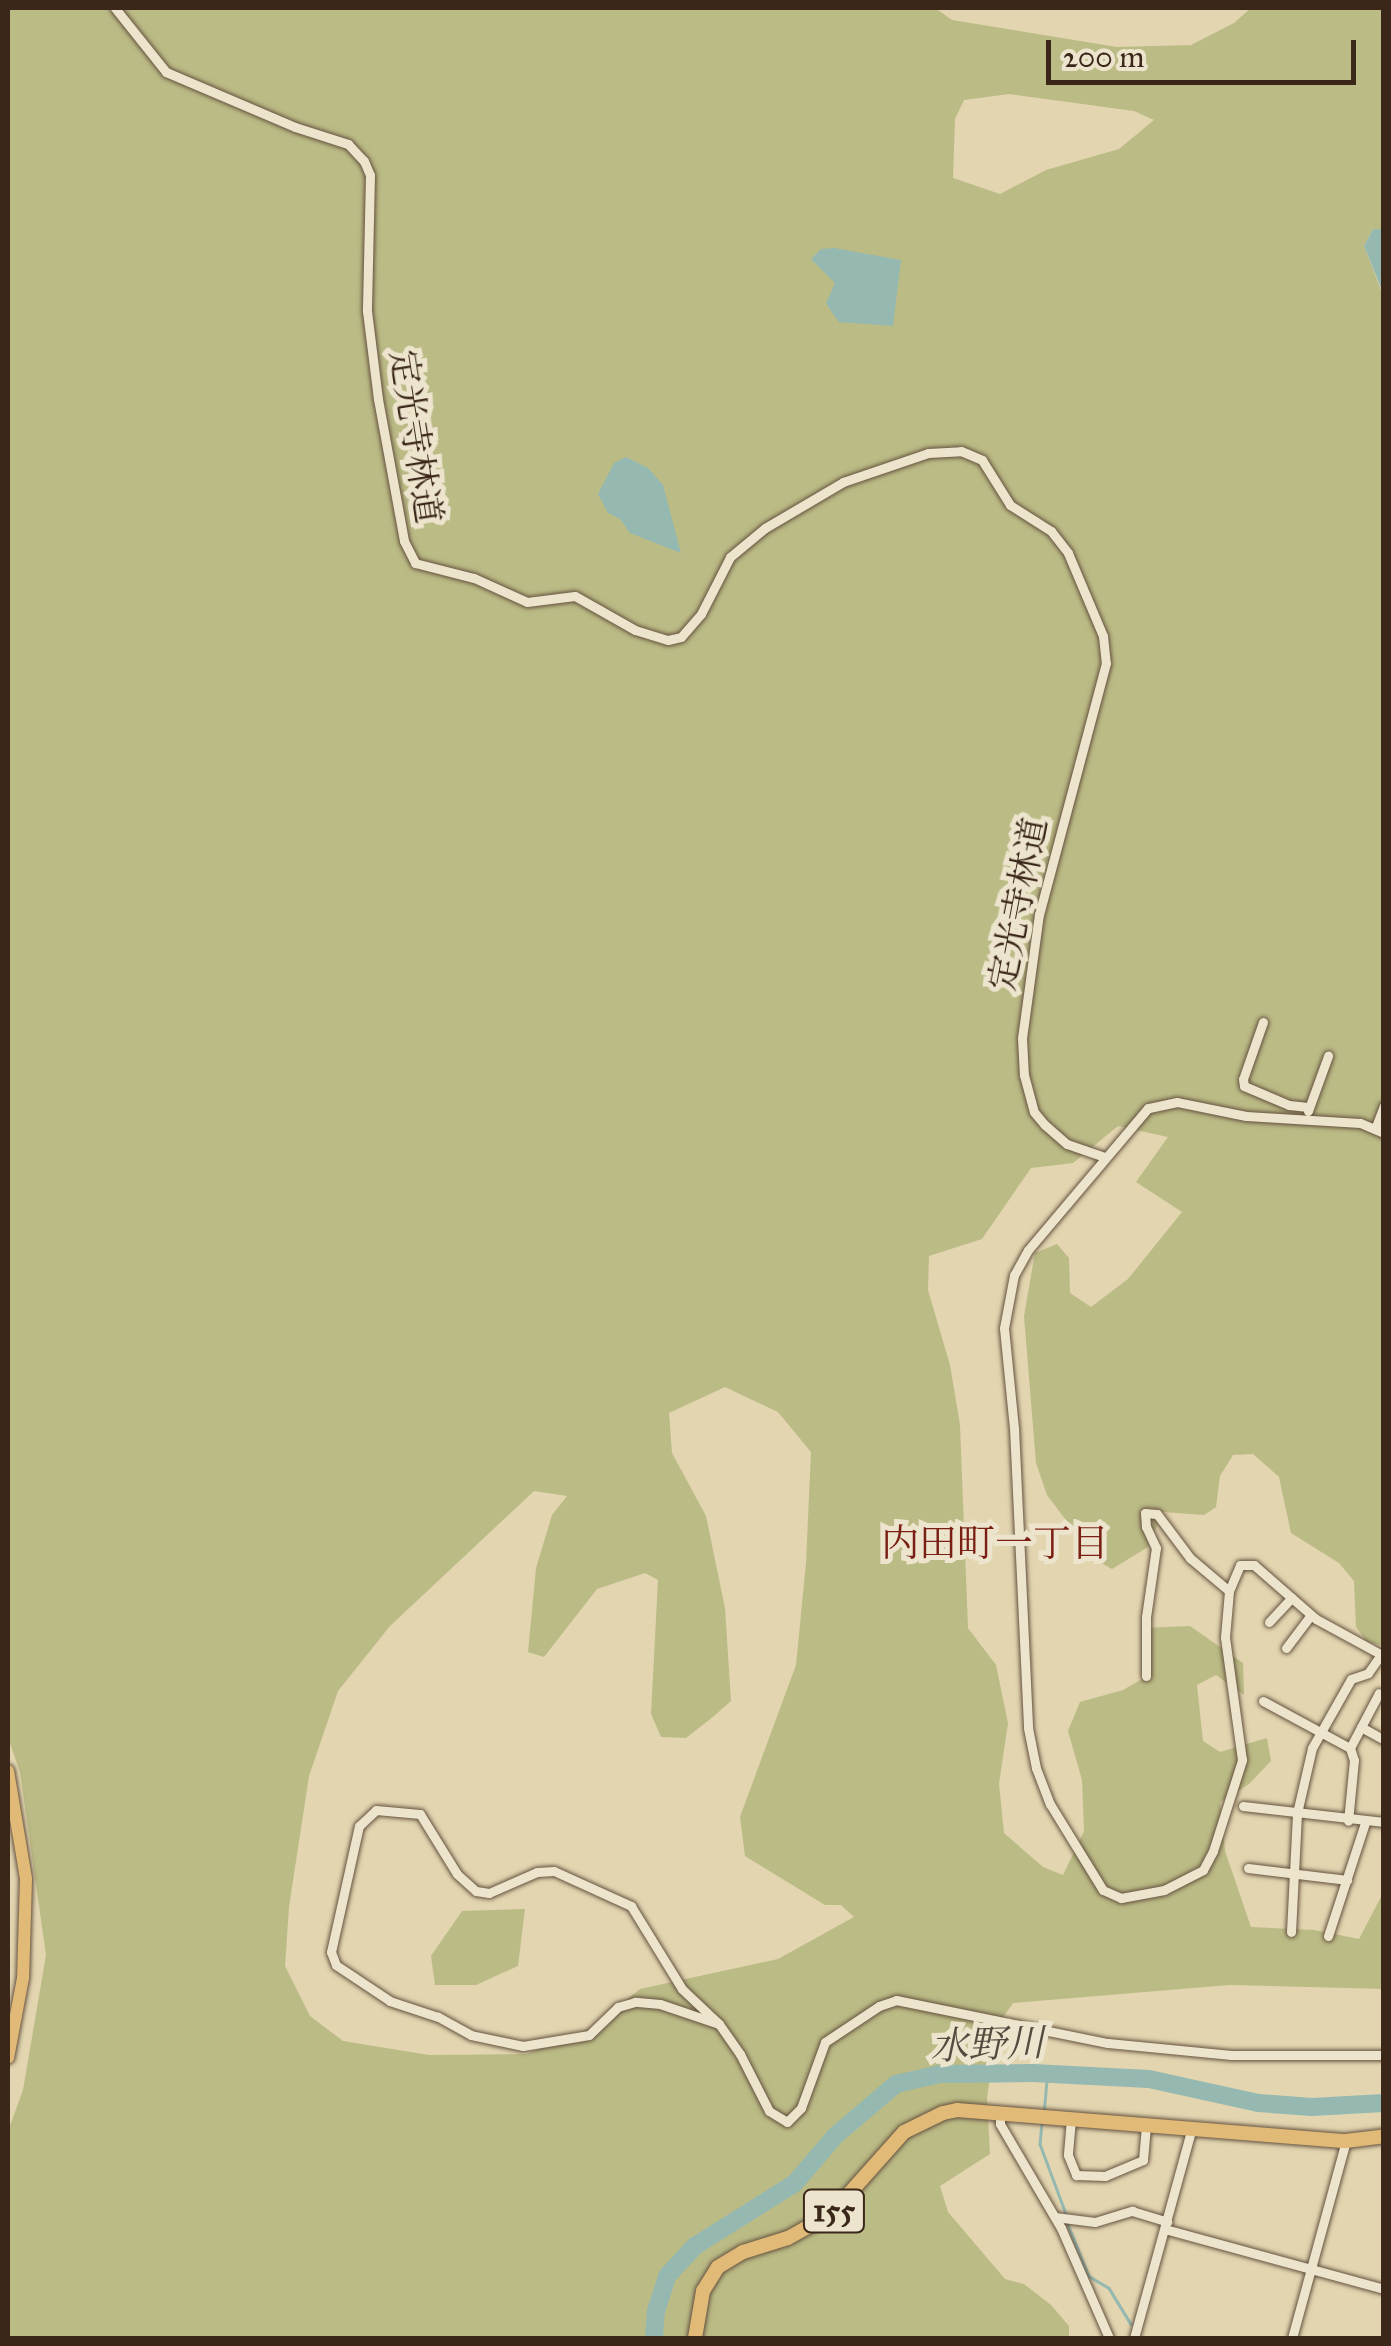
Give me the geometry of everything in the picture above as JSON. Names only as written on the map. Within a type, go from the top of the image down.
[{"type":"highway","name":"155","points":[[695,2338],[703,2291],[718,2267],[742,2252],[788,2238],[831,2214],[882,2153],[913,2126],[958,2110],[1346,2141],[1384,2136]]},
{"type":"main road","points":[[8,1772],[26,1879],[23,1978],[8,2058]]},
{"type":"street","name":"定光寺林道","points":[[115,8],[166,72],[295,128],[348,144],[364,162],[370,174],[367,310],[378,399],[404,541],[415,563],[474,578],[526,602],[574,596],[635,630],[668,640],[682,637],[701,614],[730,557],[765,528],[843,482],[928,453],[961,451],[982,460],[1010,505],[1051,530],[1068,553],[1103,636],[1106,663],[1038,914],[1022,1038],[1024,1075],[1034,1112],[1045,1125],[1067,1144],[1104,1158]]},
{"type":"street","points":[[1263,1022],[1244,1086],[1290,1105],[1308,1107]]},
{"type":"street","points":[[1308,1119],[1308,1107],[1328,1056]]},
{"type":"street","points":[[1290,1932],[1297,1812],[1318,1731],[1350,1679],[1368,1673],[1382,1656],[1311,1615],[1254,1566],[1247,1564],[1235,1570],[1225,1637],[1242,1760],[1214,1852],[1204,1870],[1192,1880],[1120,1898],[1109,1894],[1050,1804],[1031,1741],[1024,1683],[1014,1428],[1004,1328],[1014,1275],[1028,1250],[1148,1108],[1165,1102],[1246,1116],[1308,1119],[1379,1130],[1384,1106]]},
{"type":"street","points":[[1146,1676],[1146,1617],[1156,1548],[1146,1527],[1145,1514],[1156,1514],[1190,1558],[1229,1591]]},
{"type":"street","points":[[1269,1622],[1291,1598]]},
{"type":"street","points":[[1286,1648],[1311,1615]]},
{"type":"street","points":[[1350,1748],[1380,1692]]},
{"type":"street","points":[[1263,1700],[1350,1748],[1354,1760],[1348,1821]]},
{"type":"street","points":[[1361,1727],[1384,1740]]},
{"type":"street","points":[[1242,1806],[1348,1821],[1384,1822]]},
{"type":"street","points":[[719,2024],[660,2004],[635,2002],[618,2007],[589,2035],[523,2046],[471,2035],[438,2017],[390,2002],[336,1965],[331,1952],[359,1826],[376,1810],[420,1814],[456,1874],[476,1891],[489,1893],[537,1872],[554,1871],[623,1900],[638,1913],[682,1988],[719,2024],[740,2054],[768,2111],[787,2122],[801,2108],[825,2042],[879,2006],[896,2000],[1108,2042],[1231,2055],[1384,2055]]},
{"type":"street","points":[[1328,1936],[1366,1823]]},
{"type":"street","points":[[1248,1868],[1346,1880]]},
{"type":"street","points":[[1000,2114],[1000,2124],[1055,2218],[1109,2338]]},
{"type":"street","points":[[1071,2120],[1068,2155],[1076,2175],[1105,2176],[1143,2160],[1146,2124]]},
{"type":"street","points":[[1134,2338],[1192,2128]]},
{"type":"street","points":[[1292,2338],[1346,2141]]},
{"type":"street","points":[[1055,2218],[1094,2222],[1132,2211],[1166,2225],[1384,2290]]},
{"type":"green space","points":[[8,8],[935,8],[952,20],[1117,47],[1191,45],[1234,23],[1251,8],[1383,8],[1383,229],[1373,229],[1364,246],[1384,298],[1383,1646],[1366,1641],[1356,1627],[1354,1581],[1339,1563],[1291,1533],[1279,1477],[1253,1454],[1233,1455],[1220,1476],[1216,1507],[1204,1515],[1163,1512],[1148,1547],[1112,1569],[1096,1560],[1047,1495],[1036,1463],[1024,1316],[1035,1253],[1057,1244],[1069,1258],[1070,1293],[1091,1307],[1128,1279],[1182,1212],[1136,1182],[1168,1137],[1118,1126],[1073,1163],[1031,1168],[982,1239],[929,1256],[928,1290],[950,1365],[960,1425],[968,1628],[996,1665],[1008,1723],[999,1784],[1004,1833],[1043,1867],[1063,1875],[1084,1831],[1082,1780],[1068,1731],[1080,1702],[1123,1690],[1144,1678],[1142,1628],[1190,1626],[1243,1663],[1244,1695],[1216,1675],[1197,1685],[1203,1741],[1220,1752],[1267,1738],[1271,1761],[1249,1784],[1220,1802],[1225,1851],[1251,1927],[1314,1930],[1359,1939],[1383,1893],[1383,1989],[1229,1985],[1013,2003],[997,2026],[987,2098],[990,2154],[940,2186],[948,2212],[1005,2279],[1024,2284],[1051,2305],[1069,2326],[1069,2338],[8,2338],[8,2131],[23,2090],[46,1955],[20,1772],[8,1738]],"holes":[[[1009,94],[1134,111],[1154,120],[1119,149],[1046,170],[1000,194],[953,178],[955,119],[964,100]],[[725,1387],[778,1412],[811,1452],[796,1665],[740,1817],[745,1856],[825,1905],[841,1905],[854,1917],[778,1959],[640,1989],[591,2028],[527,2054],[429,2055],[343,2041],[310,2016],[285,1966],[289,1907],[309,1776],[338,1691],[390,1626],[534,1491],[567,1496],[552,1515],[536,1568],[528,1652],[544,1657],[597,1589],[645,1573],[658,1580],[651,1714],[661,1737],[686,1738],[731,1701],[725,1608],[706,1516],[672,1453],[669,1413]]]},
{"type":"green space","points":[[525,1909],[518,1966],[476,1985],[435,1985],[431,1956],[462,1911]]},
{"type":"water","points":[[1373,229],[1383,229],[1383,293],[1364,246]]},
{"type":"water","points":[[821,249],[901,260],[893,326],[839,322],[826,303],[835,283],[811,259]]},
{"type":"water","points":[[626,457],[648,468],[663,485],[681,553],[630,533],[620,519],[608,513],[598,494],[614,463]]},
{"type":"waterway","name":"水野川","points":[[654,2338],[656,2311],[668,2275],[695,2246],[795,2183],[835,2136],[896,2084],[940,2074],[1033,2073],[1149,2079],[1258,2103],[1312,2107],[1384,2103]]},
{"type":"waterway","points":[[1044,2109],[1047,2075]]},
{"type":"waterway","points":[[1042,2122],[1040,2144],[1066,2214]]},
{"type":"waterway","points":[[1067,2222],[1089,2276],[1109,2288],[1131,2324]]},
{"type":"district","name":"内田町一丁目","points":[[995,1544]]}]
